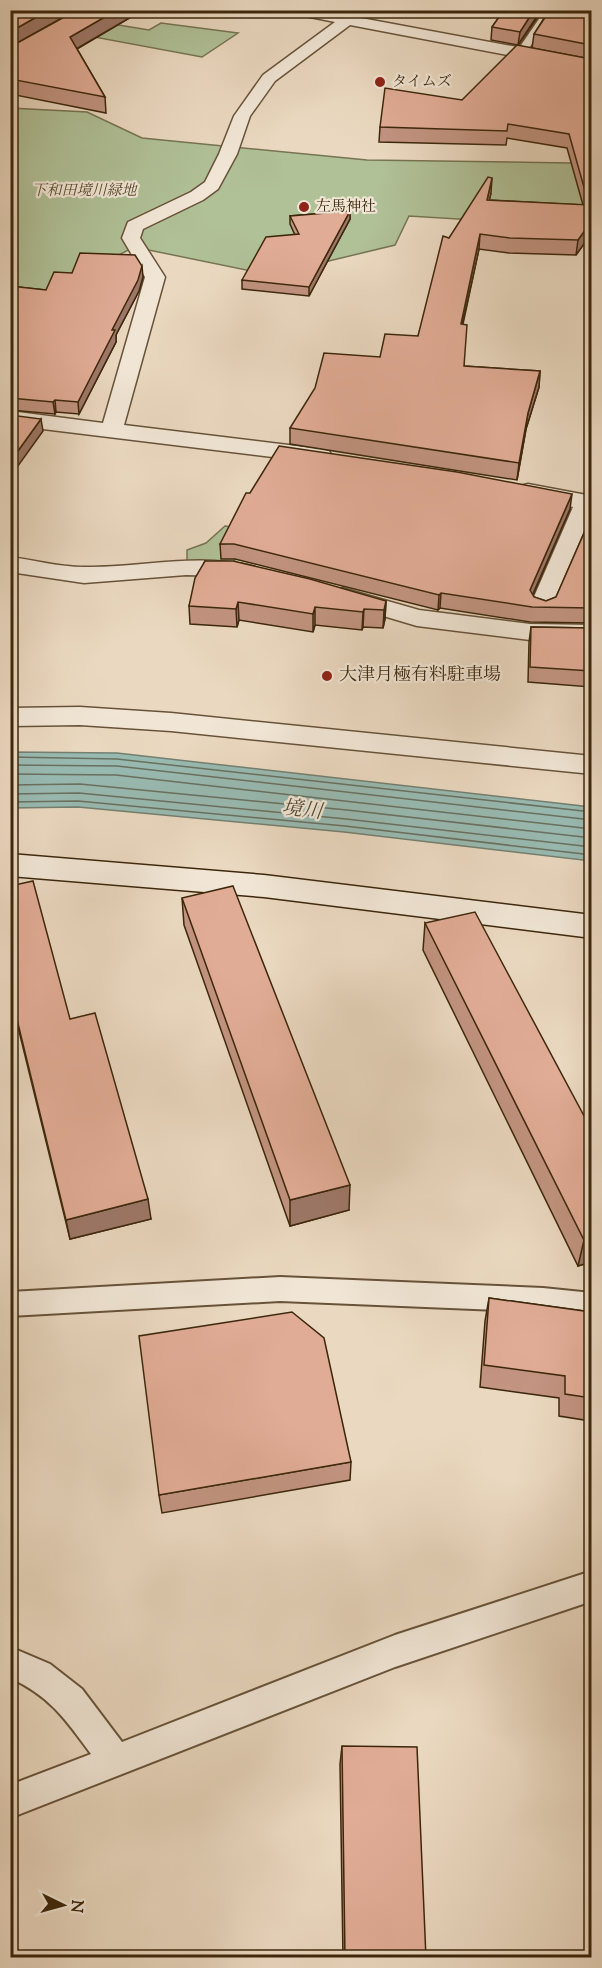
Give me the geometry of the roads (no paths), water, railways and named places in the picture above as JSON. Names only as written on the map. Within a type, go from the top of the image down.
[{"type":"street","points":[[295,10],[591,66]]},
{"type":"street","points":[[112,429],[155,278],[131,238],[135,226],[197,196],[212,185],[228,154],[242,116],[261,87],[269,78],[364,10]]},
{"type":"street","points":[[10,418],[340,459]]},
{"type":"street","points":[[510,487],[589,503],[543,606]]},
{"type":"street","points":[[10,564],[82,575],[170,569],[224,569],[266,576]]},
{"type":"street","points":[[318,589],[417,618],[531,632],[591,633]]},
{"type":"street","points":[[10,717],[80,716],[171,722],[591,765]]},
{"type":"street","points":[[10,865],[264,886],[591,927]]},
{"type":"lane","points":[[520,54],[546,15]]},
{"type":"lane","points":[[10,1304],[280,1289],[543,1300],[591,1305]]},
{"type":"lane","points":[[10,1802],[395,1651],[591,1586]]},
{"type":"lane","points":[[10,1662],[39,1675],[70,1700],[115,1760]]},
{"type":"water","name":"境川","points":[[10,752],[117,753],[591,807],[591,861],[344,832],[78,807],[11,808]]},
{"type":"place","name":"タイムズ","points":[[380,82]]},
{"type":"place","name":"左馬神社","points":[[304,207]]},
{"type":"place","name":"大津月極有料駐車場","points":[[327,676]]},
{"type":"park label","name":"下和田境川緑地","points":[[84,191]]}]
